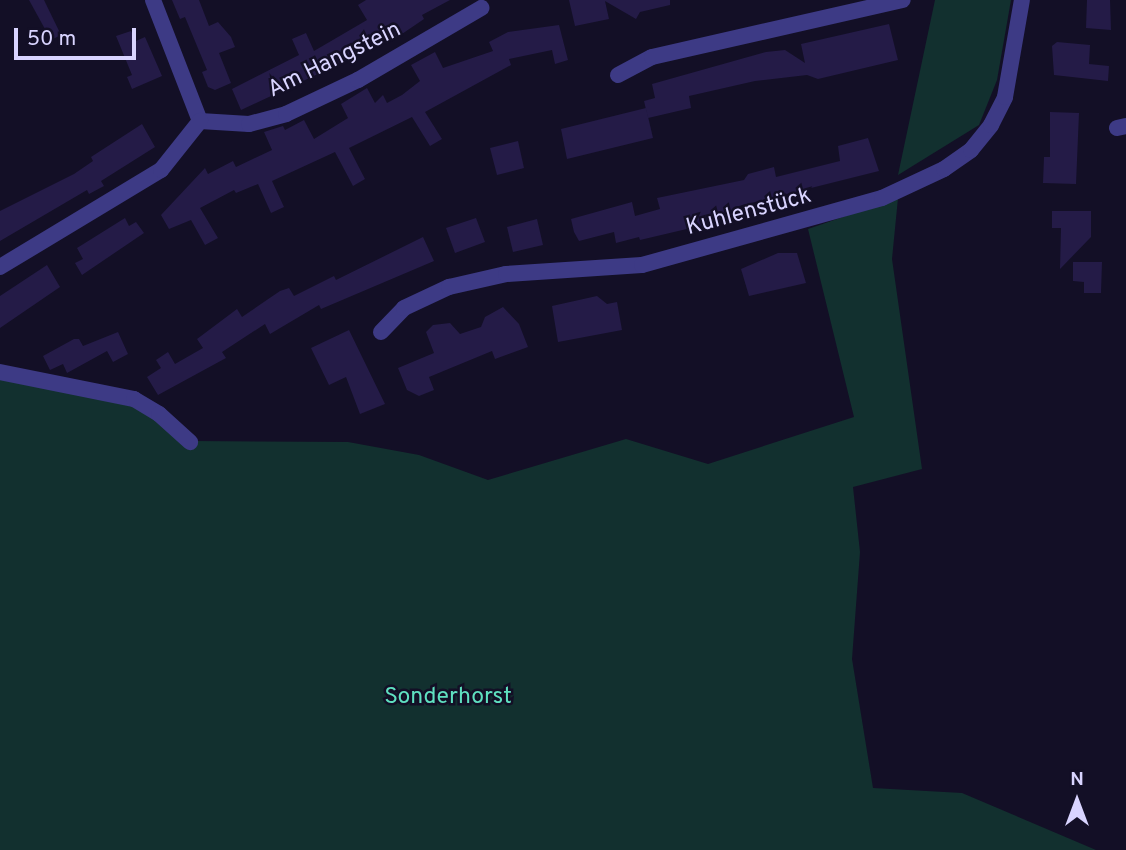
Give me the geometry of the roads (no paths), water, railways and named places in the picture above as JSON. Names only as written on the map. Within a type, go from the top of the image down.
[{"type":"street","points":[[0,267],[161,170],[200,121],[153,0]]},
{"type":"street","points":[[618,75],[652,57],[902,0]]},
{"type":"street","name":"Kuhlenstück","points":[[381,332],[404,308],[449,286],[506,275],[642,265],[882,198],[944,169],[971,150],[991,125],[1006,97],[1022,0]]},
{"type":"street","name":"Am Hangstein","points":[[200,121],[249,124],[285,114],[358,80],[481,8]]},
{"type":"street","points":[[0,372],[134,400],[159,414],[190,442]]},
{"type":"park label","name":"Sonderhorst","points":[[448,698]]}]
